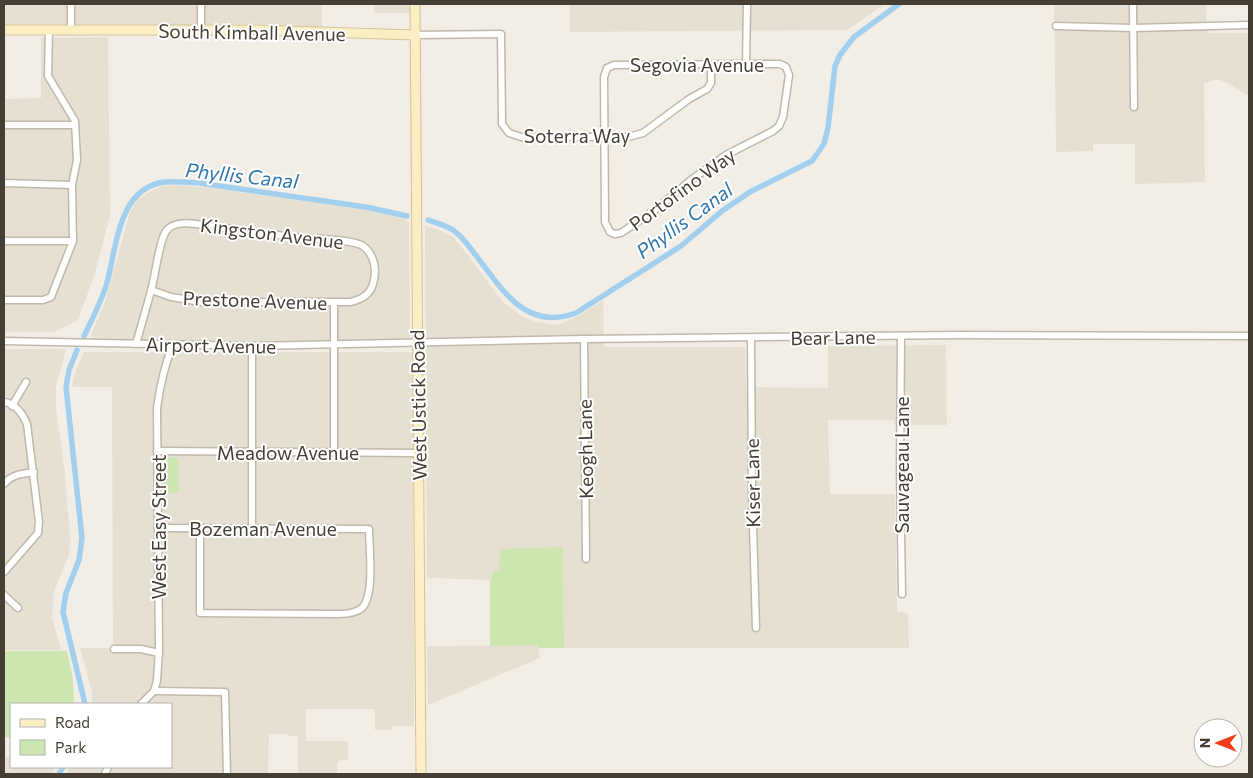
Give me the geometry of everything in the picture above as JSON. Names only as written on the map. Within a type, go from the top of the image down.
[{"type":"main road","name":"West Ustick Road","points":[[415,4],[421,774]]},
{"type":"main road","name":"South Kimball Avenue","points":[[4,30],[258,30],[415,35]]},
{"type":"street","points":[[71,4],[71,30]]},
{"type":"street","points":[[201,4],[201,30]]},
{"type":"street","points":[[746,65],[747,4]]},
{"type":"street","points":[[1133,4],[1134,107]]},
{"type":"street","points":[[1056,26],[1133,28],[1249,25]]},
{"type":"street","points":[[4,300],[43,300],[52,298],[73,241],[72,184],[77,160],[75,122],[48,76],[49,30]]},
{"type":"street","name":"South Kimball Avenue","points":[[415,35],[501,34]]},
{"type":"street","name":"Soterra Way","points":[[501,34],[502,124],[509,132],[521,137],[605,138],[628,137],[642,133],[689,99],[707,90],[711,83],[711,64]]},
{"type":"street","name":"Segovia Avenue","points":[[605,138],[604,77],[607,68],[614,65],[780,64],[786,67]]},
{"type":"street","name":"Portofino Way","points":[[605,138],[605,222],[606,228],[615,234],[621,233],[656,210],[691,180],[726,155],[773,131],[779,126],[783,118],[789,75],[786,67]]},
{"type":"street","points":[[4,125],[75,126]]},
{"type":"street","points":[[4,183],[72,184]]},
{"type":"street","name":"Kingston Avenue","points":[[151,290],[166,231],[182,223],[293,237],[352,242],[362,245],[375,261],[375,278],[372,287],[359,300]]},
{"type":"street","points":[[4,242],[73,241]]},
{"type":"street","points":[[136,344],[151,290]]},
{"type":"street","name":"Prestone Avenue","points":[[151,290],[171,297],[202,302],[334,302],[359,300]]},
{"type":"street","points":[[334,302],[334,452]]},
{"type":"street","name":"Bear Lane","points":[[418,343],[584,339],[901,336],[1249,336]]},
{"type":"street","name":"Sauvageau Lane","points":[[901,336],[900,468],[902,594]]},
{"type":"street","name":"Kiser Lane","points":[[751,338],[756,628]]},
{"type":"street","name":"Keogh Lane","points":[[584,339],[586,559]]},
{"type":"street","name":"Airport Avenue","points":[[4,341],[252,346],[418,343]]},
{"type":"street","name":"West Easy Street","points":[[154,691],[157,681],[159,653],[157,408],[166,361],[173,345]]},
{"type":"street","points":[[252,346],[252,528]]},
{"type":"street","points":[[12,406],[26,382]]},
{"type":"street","points":[[4,402],[8,402],[22,413],[27,424],[39,522],[38,532],[4,572]]},
{"type":"street","name":"Meadow Avenue","points":[[157,451],[419,453]]},
{"type":"street","points":[[4,484],[8,478],[34,472]]},
{"type":"street","name":"Bozeman Avenue","points":[[158,528],[200,528],[252,528],[369,529],[369,589],[366,603],[363,607],[353,612],[340,614],[200,613],[200,528]]},
{"type":"street","points":[[4,595],[18,608]]},
{"type":"street","points":[[114,649],[159,653]]},
{"type":"street","points":[[142,703],[154,691],[225,692],[227,774]]},
{"type":"shaded area","points":[[4,4],[322,4],[322,27],[225,24],[224,26],[4,27]]},
{"type":"shaded area","points":[[374,4],[411,4],[412,13],[374,13]]},
{"type":"shaded area","points":[[570,4],[885,4],[847,30],[570,32]]},
{"type":"shaded area","points":[[1054,4],[1206,4],[1207,33],[1249,33],[1249,96],[1226,82],[1219,80],[1213,80],[1204,84],[1205,182],[1135,184],[1135,144],[1093,144],[1093,151],[1056,152]]},
{"type":"shaded area","points":[[108,37],[110,216],[95,273],[78,320],[54,332],[4,332],[4,99],[41,98],[41,38]]},
{"type":"shaded area","points":[[176,185],[369,210],[405,219],[409,223],[410,342],[126,341],[90,337],[105,302],[130,212],[137,200],[149,192],[162,186]]},
{"type":"shaded area","points":[[425,226],[442,231],[454,238],[503,302],[520,315],[536,322],[558,325],[578,316],[603,300],[604,347],[745,347],[746,387],[828,388],[828,346],[946,345],[947,425],[894,425],[894,420],[828,420],[830,494],[895,494],[897,612],[908,613],[909,648],[564,648],[563,548],[499,569],[491,575],[490,580],[427,578]]},
{"type":"shaded area","points":[[4,349],[66,349],[56,386],[56,408],[65,474],[70,538],[69,555],[54,591],[52,617],[61,650],[4,650]]},
{"type":"shaded area","points":[[84,352],[413,352],[414,726],[393,726],[392,730],[375,730],[375,709],[306,709],[306,741],[348,741],[348,760],[341,760],[337,763],[337,774],[298,774],[298,736],[269,734],[268,774],[67,774],[70,768],[172,768],[172,703],[92,703],[92,692],[80,648],[113,648],[112,387],[74,387],[72,385]]},
{"type":"shaded area","points":[[538,645],[540,658],[428,705],[427,646]]},
{"type":"shaded area","points":[[4,757],[10,757],[10,768],[55,768],[52,774],[4,774]]},
{"type":"green space","points":[[160,457],[178,458],[178,493],[160,493]]},
{"type":"green space","points":[[563,547],[564,648],[538,648],[538,645],[490,646],[490,580],[493,572],[499,569],[500,549]]},
{"type":"green space","points":[[4,651],[67,651],[73,679],[74,703],[10,703],[10,738],[4,737]]},
{"type":"waterway","name":"Phyllis Canal","points":[[428,220],[447,227],[459,235],[504,292],[528,311],[542,316],[558,317],[576,313],[681,246],[722,211],[750,192],[812,161],[824,144],[828,128],[835,66],[840,55],[854,37],[899,4]]},
{"type":"waterway","name":"Phyllis Canal","points":[[84,336],[99,306],[106,286],[121,223],[127,209],[136,196],[148,187],[164,182],[199,183],[366,207],[407,216]]},
{"type":"waterway","name":"Phyllis Canal","points":[[77,350],[69,370],[66,387],[82,538],[79,560],[66,593],[63,612],[85,703]]},
{"type":"waterway","name":"Phyllis Canal","points":[[59,774],[62,768]]}]
